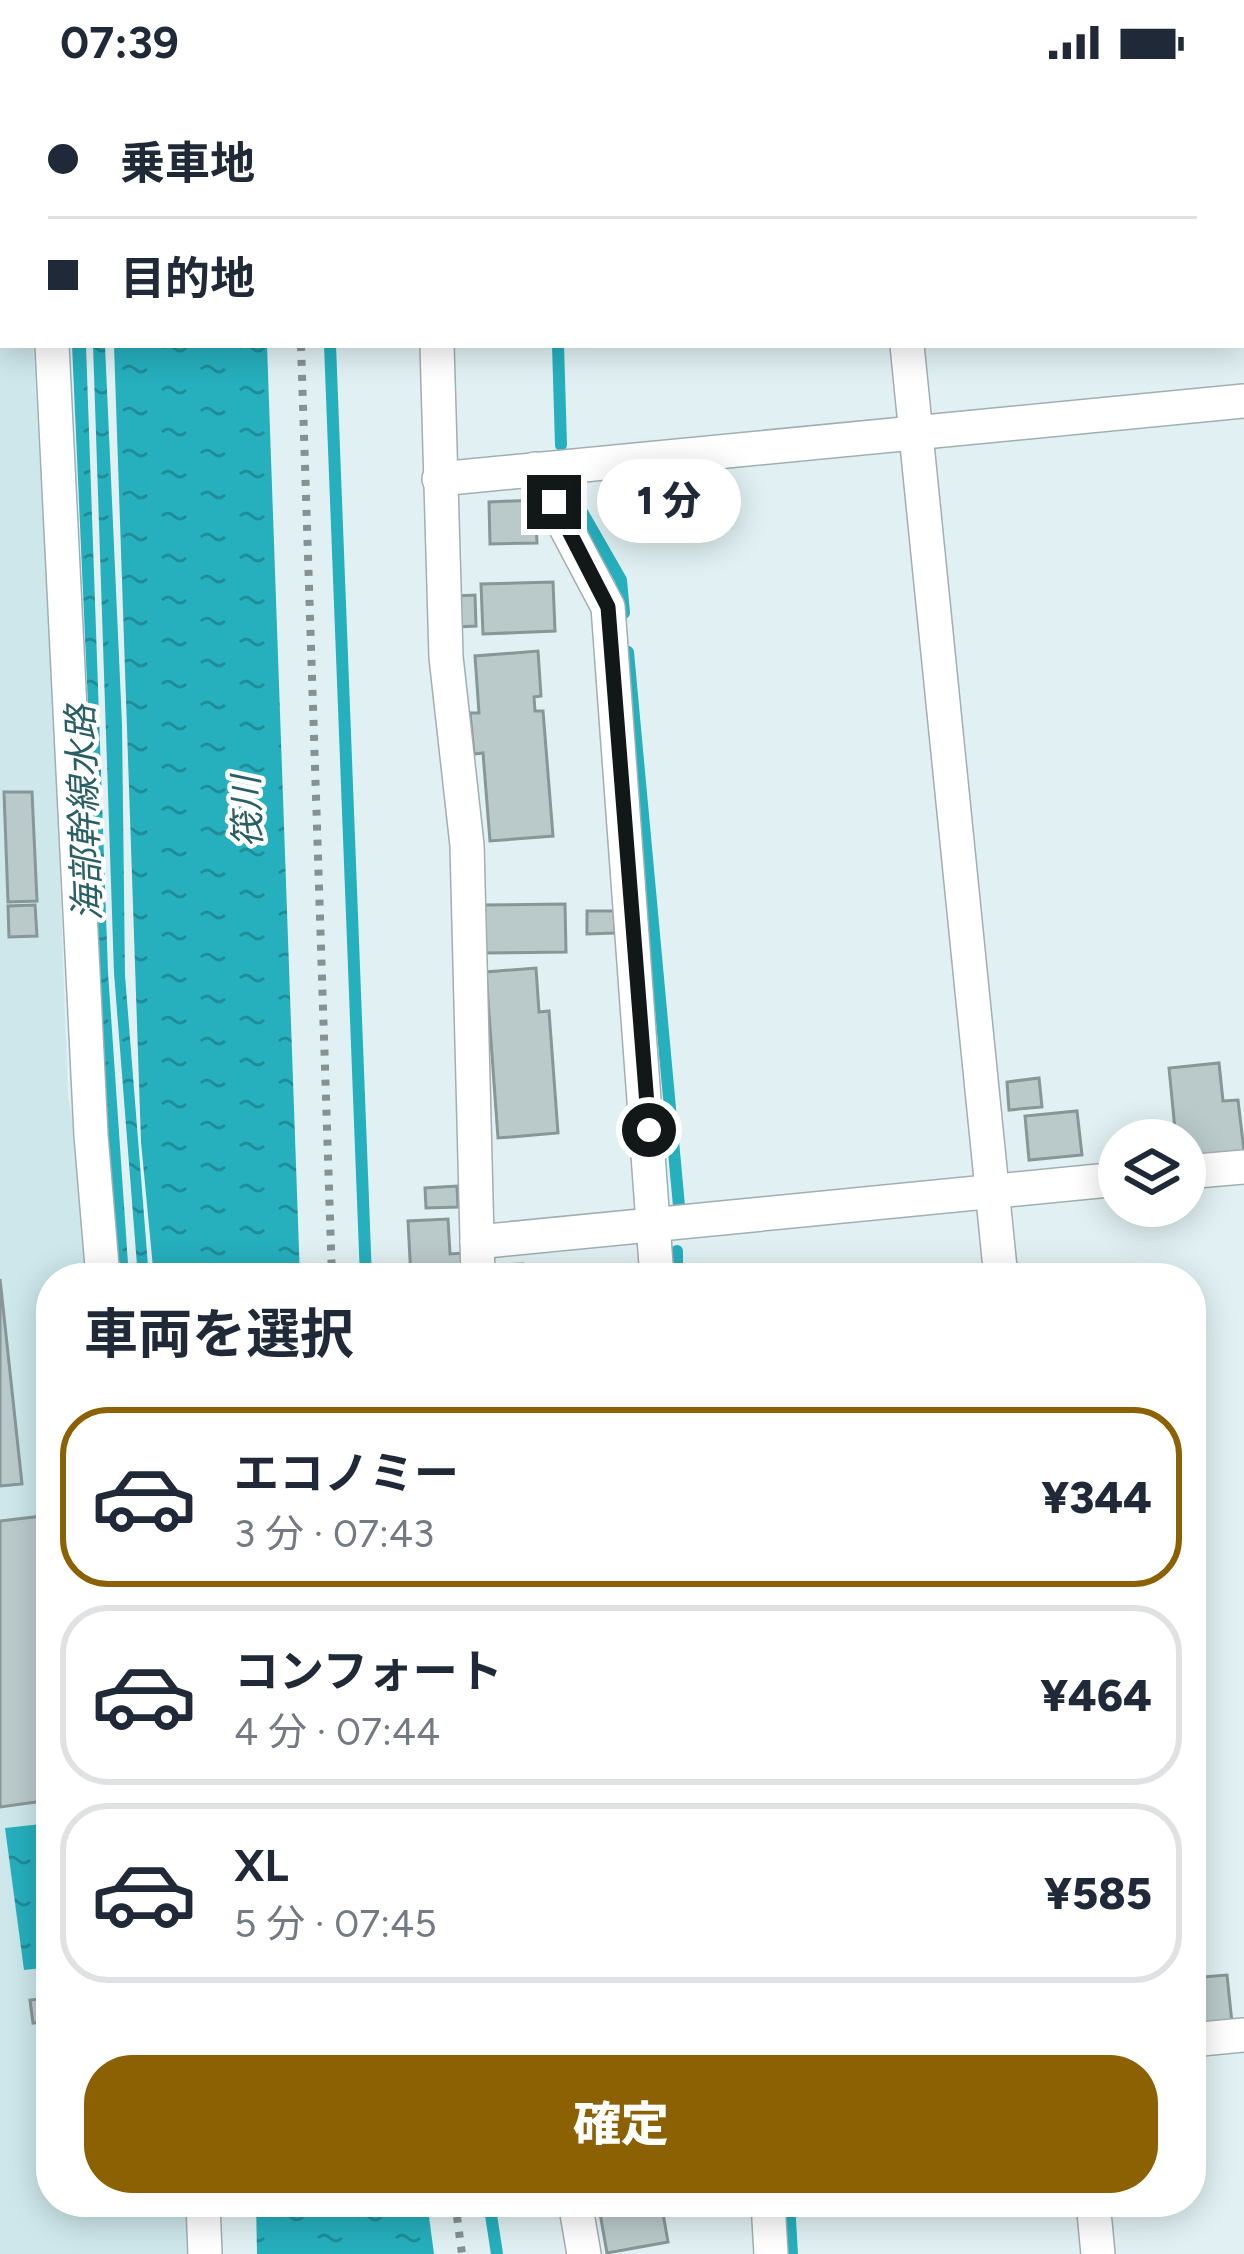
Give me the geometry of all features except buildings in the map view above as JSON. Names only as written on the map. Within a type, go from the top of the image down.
[{"type":"street","points":[[52,348],[91,1135],[102,1263]]},
{"type":"street","points":[[437,348],[446,657],[467,844],[478,1263]]},
{"type":"street","points":[[908,348],[999,1263]]},
{"type":"street","points":[[439,479],[1244,401]]},
{"type":"street","points":[[535,469],[608,607],[657,1263]]},
{"type":"street","points":[[1206,1170],[1244,1167]]},
{"type":"street","points":[[477,1242],[1098,1181]]},
{"type":"street","points":[[1206,2039],[1244,2035]]},
{"type":"street","points":[[204,2217],[205,2254]]},
{"type":"street","points":[[578,2217],[584,2254]]},
{"type":"street","points":[[769,2217],[771,2254]]},
{"type":"street","points":[[1094,2217],[1098,2254]]},
{"type":"path","points":[[301,348],[332,1263]]},
{"type":"path","points":[[457,2217],[463,2254]]},
{"type":"shaded area","points":[[0,348],[33,348],[53,692],[68,1096],[86,1196],[92,1263],[36,1263],[36,2217],[189,2217],[190,2254],[0,2254]]},
{"type":"water","points":[[72,348],[86,348],[108,972],[128,1263],[119,1263],[108,1155]]},
{"type":"water","points":[[93,348],[105,348],[122,724],[125,975],[148,1263],[137,1263],[114,973]]},
{"type":"water","name":"筏川","points":[[114,348],[267,348],[299,1263],[153,1263],[141,1142]]},
{"type":"water","points":[[36,1825],[36,1969],[24,1970],[5,1828]]},
{"type":"water","points":[[256,2217],[429,2217],[434,2254],[257,2254]]},
{"type":"waterway","points":[[330,348],[365,1263]]},
{"type":"waterway","points":[[558,348],[561,445]]},
{"type":"waterway","points":[[570,491],[621,580],[624,613]]},
{"type":"waterway","points":[[628,652],[679,1206]]},
{"type":"waterway","points":[[677,1251],[677,1263]]},
{"type":"waterway","points":[[491,2217],[497,2254]]},
{"type":"waterway","points":[[790,2217],[792,2254]]},
{"type":"route","points":[[554,502],[608,607],[649,1130]]},
{"type":"water label","name":"海部幹線水路","points":[[84,813]]}]
